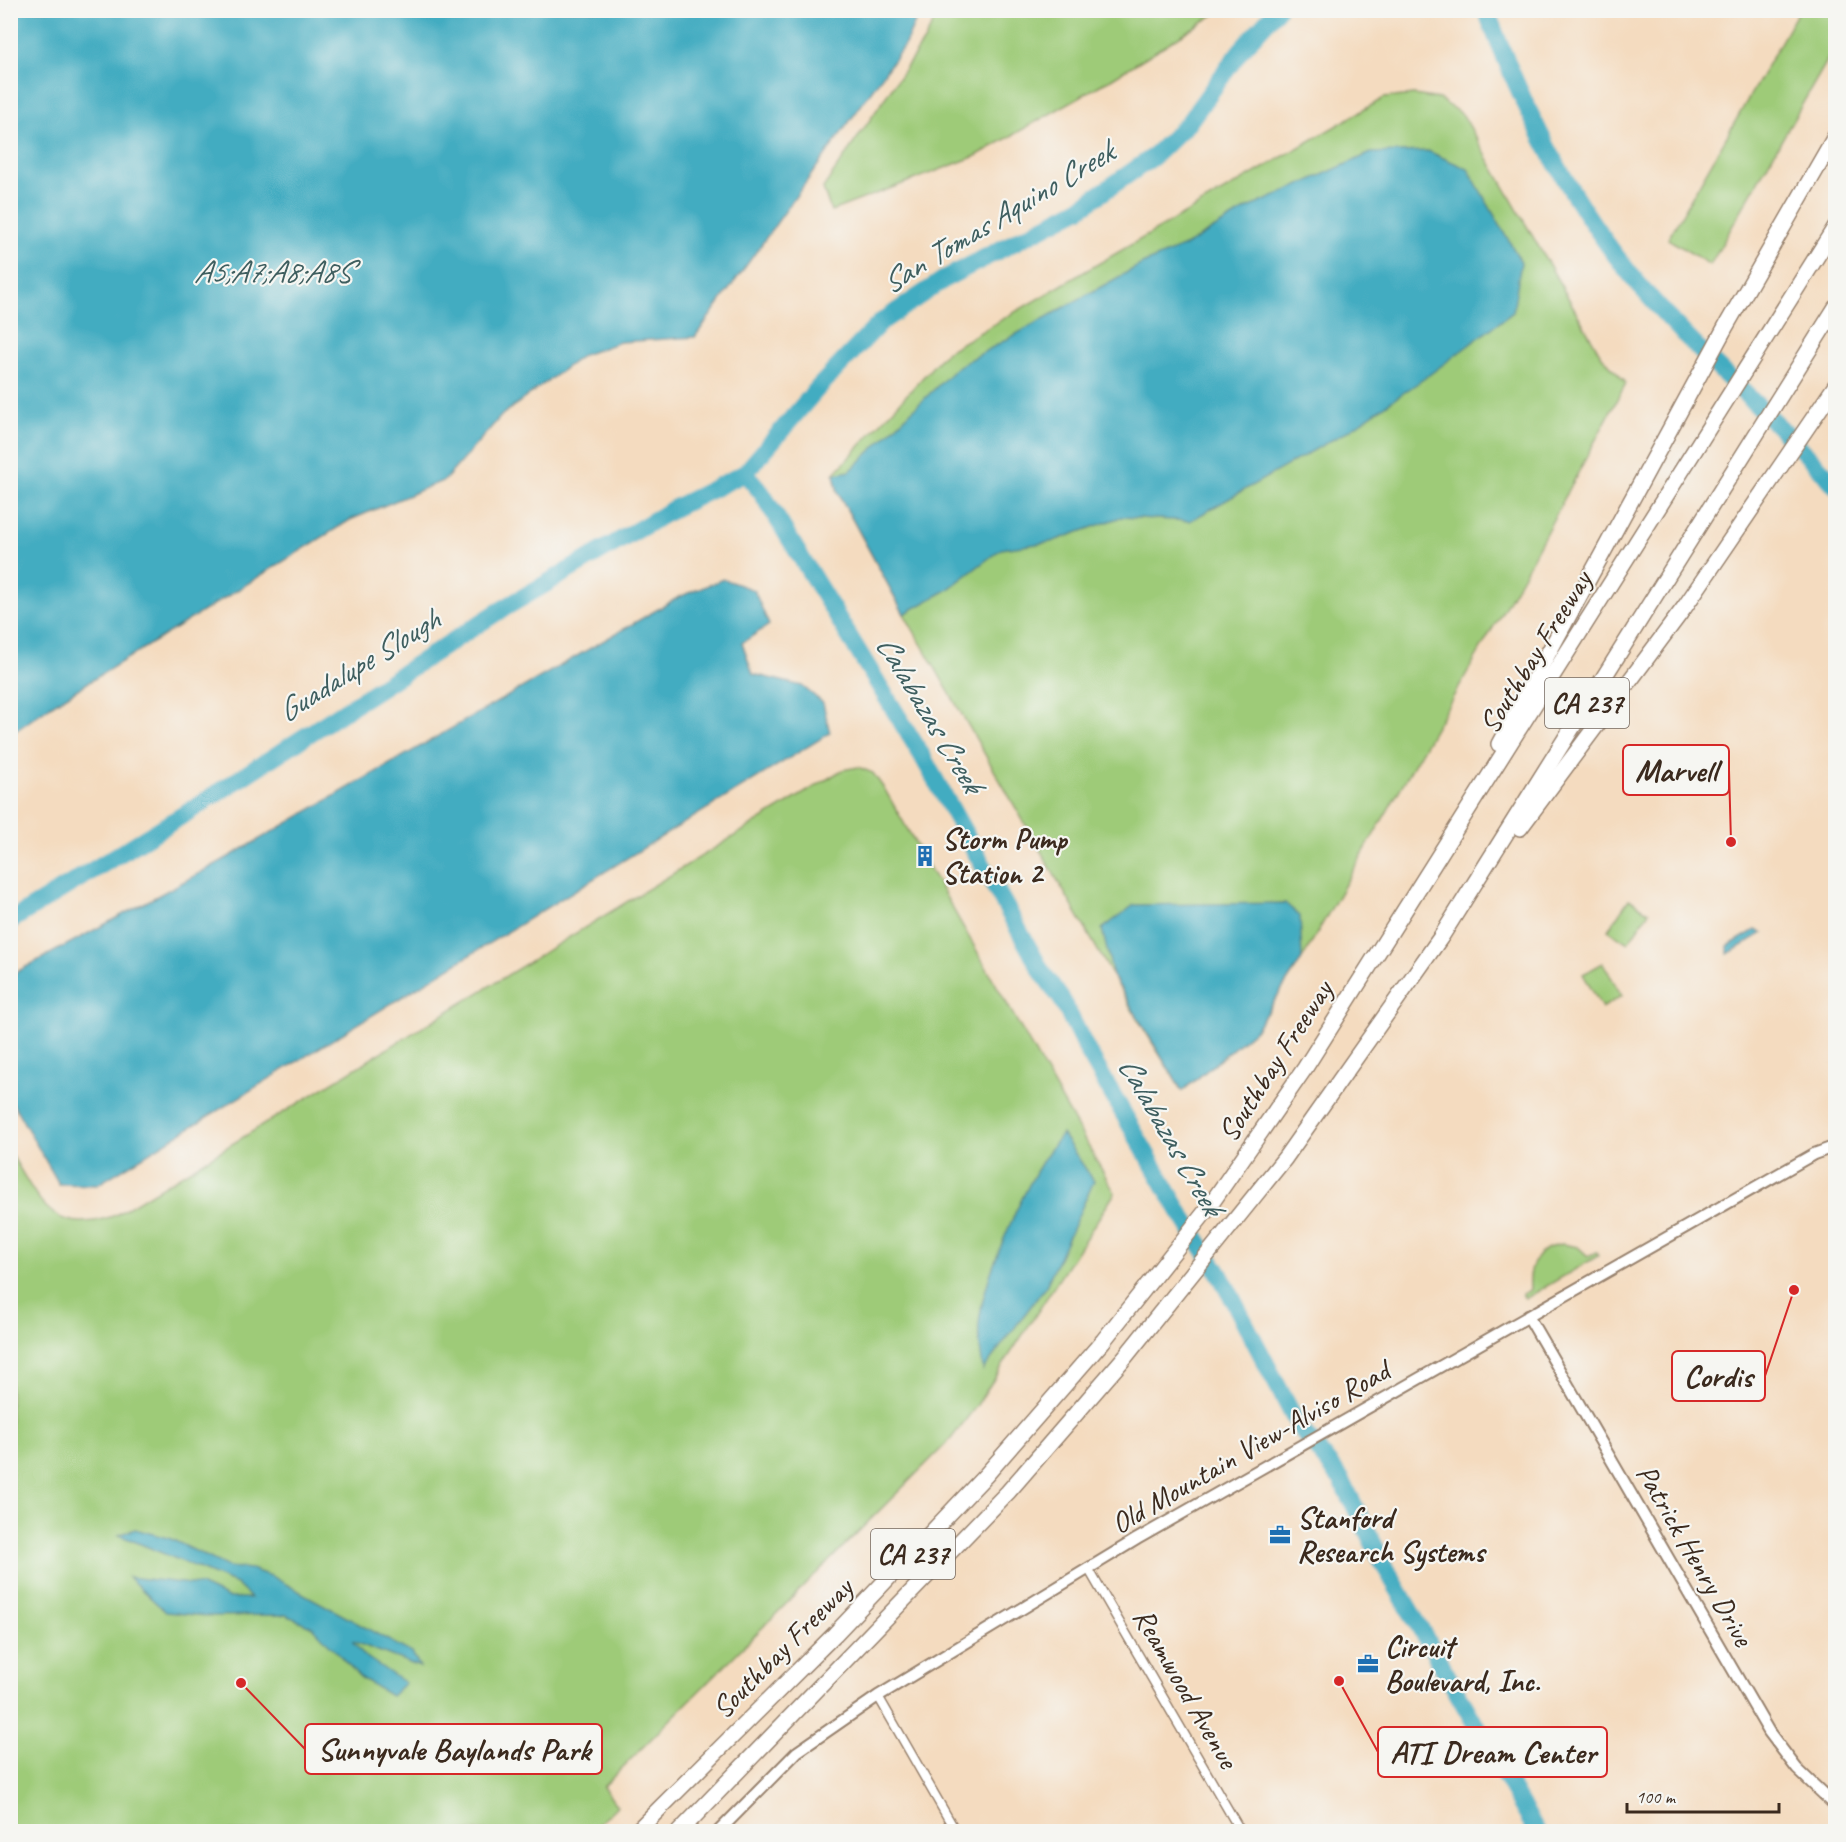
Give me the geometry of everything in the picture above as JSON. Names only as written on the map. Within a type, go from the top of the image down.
[{"type":"highway","points":[[1450,837],[1726,326],[1836,135]]},
{"type":"highway","name":"Southbay Freeway","points":[[636,1832],[931,1536],[1103,1341],[1206,1211],[1305,1068],[1836,226]]},
{"type":"highway","name":"Southbay Freeway","points":[[679,1832],[1008,1492],[1125,1357],[1285,1158],[1441,937],[1836,307]]},
{"type":"highway","points":[[1441,937],[1684,608],[1836,384]]},
{"type":"street","name":"Old Mountain View-Alviso Road","points":[[718,1832],[797,1752],[878,1696],[1088,1568],[1333,1426],[1814,1154],[1836,1146]]},
{"type":"street","name":"Patrick Henry Drive","points":[[1528,1317],[1769,1731],[1797,1769],[1836,1806]]},
{"type":"street","name":"Reamwood Avenue","points":[[1088,1568],[1241,1832]]},
{"type":"street","points":[[878,1696],[956,1832]]},
{"type":"green space","points":[[939,10],[1220,11],[1111,79],[976,156],[831,211],[823,188],[924,41]]},
{"type":"green space","points":[[1799,10],[1835,11],[1835,47],[1710,265],[1668,239]]},
{"type":"green space","points":[[1414,95],[1439,99],[1463,115],[1601,355],[1626,383],[1524,574],[1302,959],[1255,1030],[1182,1091],[1134,1013],[904,614],[838,493],[834,474],[946,352],[1384,98]]},
{"type":"green space","points":[[858,767],[873,773],[885,790],[1115,1193],[977,1405],[951,1439],[603,1787],[617,1806],[591,1831],[11,1832],[10,1152],[39,1199],[62,1218],[77,1222],[94,1221],[116,1215],[842,770]]},
{"type":"green space","points":[[1629,899],[1649,912],[1628,943],[1608,930]]},
{"type":"green space","points":[[1603,963],[1622,996],[1602,1008],[1583,974]]},
{"type":"green space","points":[[1562,1244],[1578,1247],[1588,1256],[1596,1252],[1598,1256],[1525,1299],[1522,1294],[1530,1290],[1530,1273],[1536,1259],[1546,1249]]},
{"type":"water","name":"A5;A7;A8;A8S","points":[[11,10],[920,11],[905,44],[695,337],[620,342],[583,355],[502,415],[445,480],[350,520],[52,705],[11,734]]},
{"type":"water","points":[[1428,151],[1468,169],[1521,262],[1513,312],[1425,378],[1351,429],[1190,521],[1121,517],[1051,542],[1001,549],[947,590],[904,614],[838,493],[834,474],[850,471],[957,367],[1142,264],[1187,245],[1246,209],[1371,153]]},
{"type":"water","points":[[723,579],[754,590],[769,625],[742,643],[753,674],[802,686],[823,703],[830,733],[97,1185],[59,1184],[11,1100],[11,975],[220,862],[679,597]]},
{"type":"water","points":[[1285,903],[1300,916],[1302,959],[1255,1030],[1182,1091],[1113,976],[1102,929],[1134,905]]},
{"type":"water","points":[[1755,930],[1763,933],[1728,954],[1728,946]]},
{"type":"water","points":[[1062,1134],[1094,1181],[1046,1286],[983,1370],[979,1330],[982,1303],[989,1279],[1023,1197],[1049,1151]]},
{"type":"water","points":[[135,1529],[171,1539],[228,1567],[251,1569],[273,1577],[412,1653],[420,1667],[352,1641],[365,1656],[405,1683],[391,1696],[360,1677],[313,1627],[286,1615],[206,1616],[166,1612],[128,1577],[200,1585],[228,1598],[251,1598],[236,1584],[119,1535]]},
{"type":"waterway","name":"Guadalupe Slough","points":[[10,921],[188,812],[496,613],[675,508],[745,473],[817,389],[881,322],[946,278],[1080,208],[1153,157],[1188,123],[1241,50],[1277,10]]},
{"type":"waterway","name":"San Tomas Aquino Creek","points":[[1486,10],[1517,86],[1554,160],[1574,195],[1621,262],[1670,319],[1790,437],[1836,486]]},
{"type":"waterway","name":"Calabazas Creek","points":[[745,473],[761,492],[921,754],[1042,972],[1062,1000],[1087,1050],[1181,1214],[1219,1273],[1299,1427],[1341,1479],[1384,1565],[1537,1832]]},
{"type":"place","name":"Marvell","points":[[1731,842]]},
{"type":"place","name":"Storm Pump Station 2","points":[[925,856]]},
{"type":"place","name":"Cordis","points":[[1794,1290]]},
{"type":"place","name":"Stanford Research Systems","points":[[1280,1535]]},
{"type":"place","name":"Circuit Boulevard, Inc.","points":[[1368,1664]]},
{"type":"place","name":"ATI Dream Center","points":[[1339,1681]]},
{"type":"place","name":"Sunnyvale Baylands Park","points":[[241,1683]]}]
